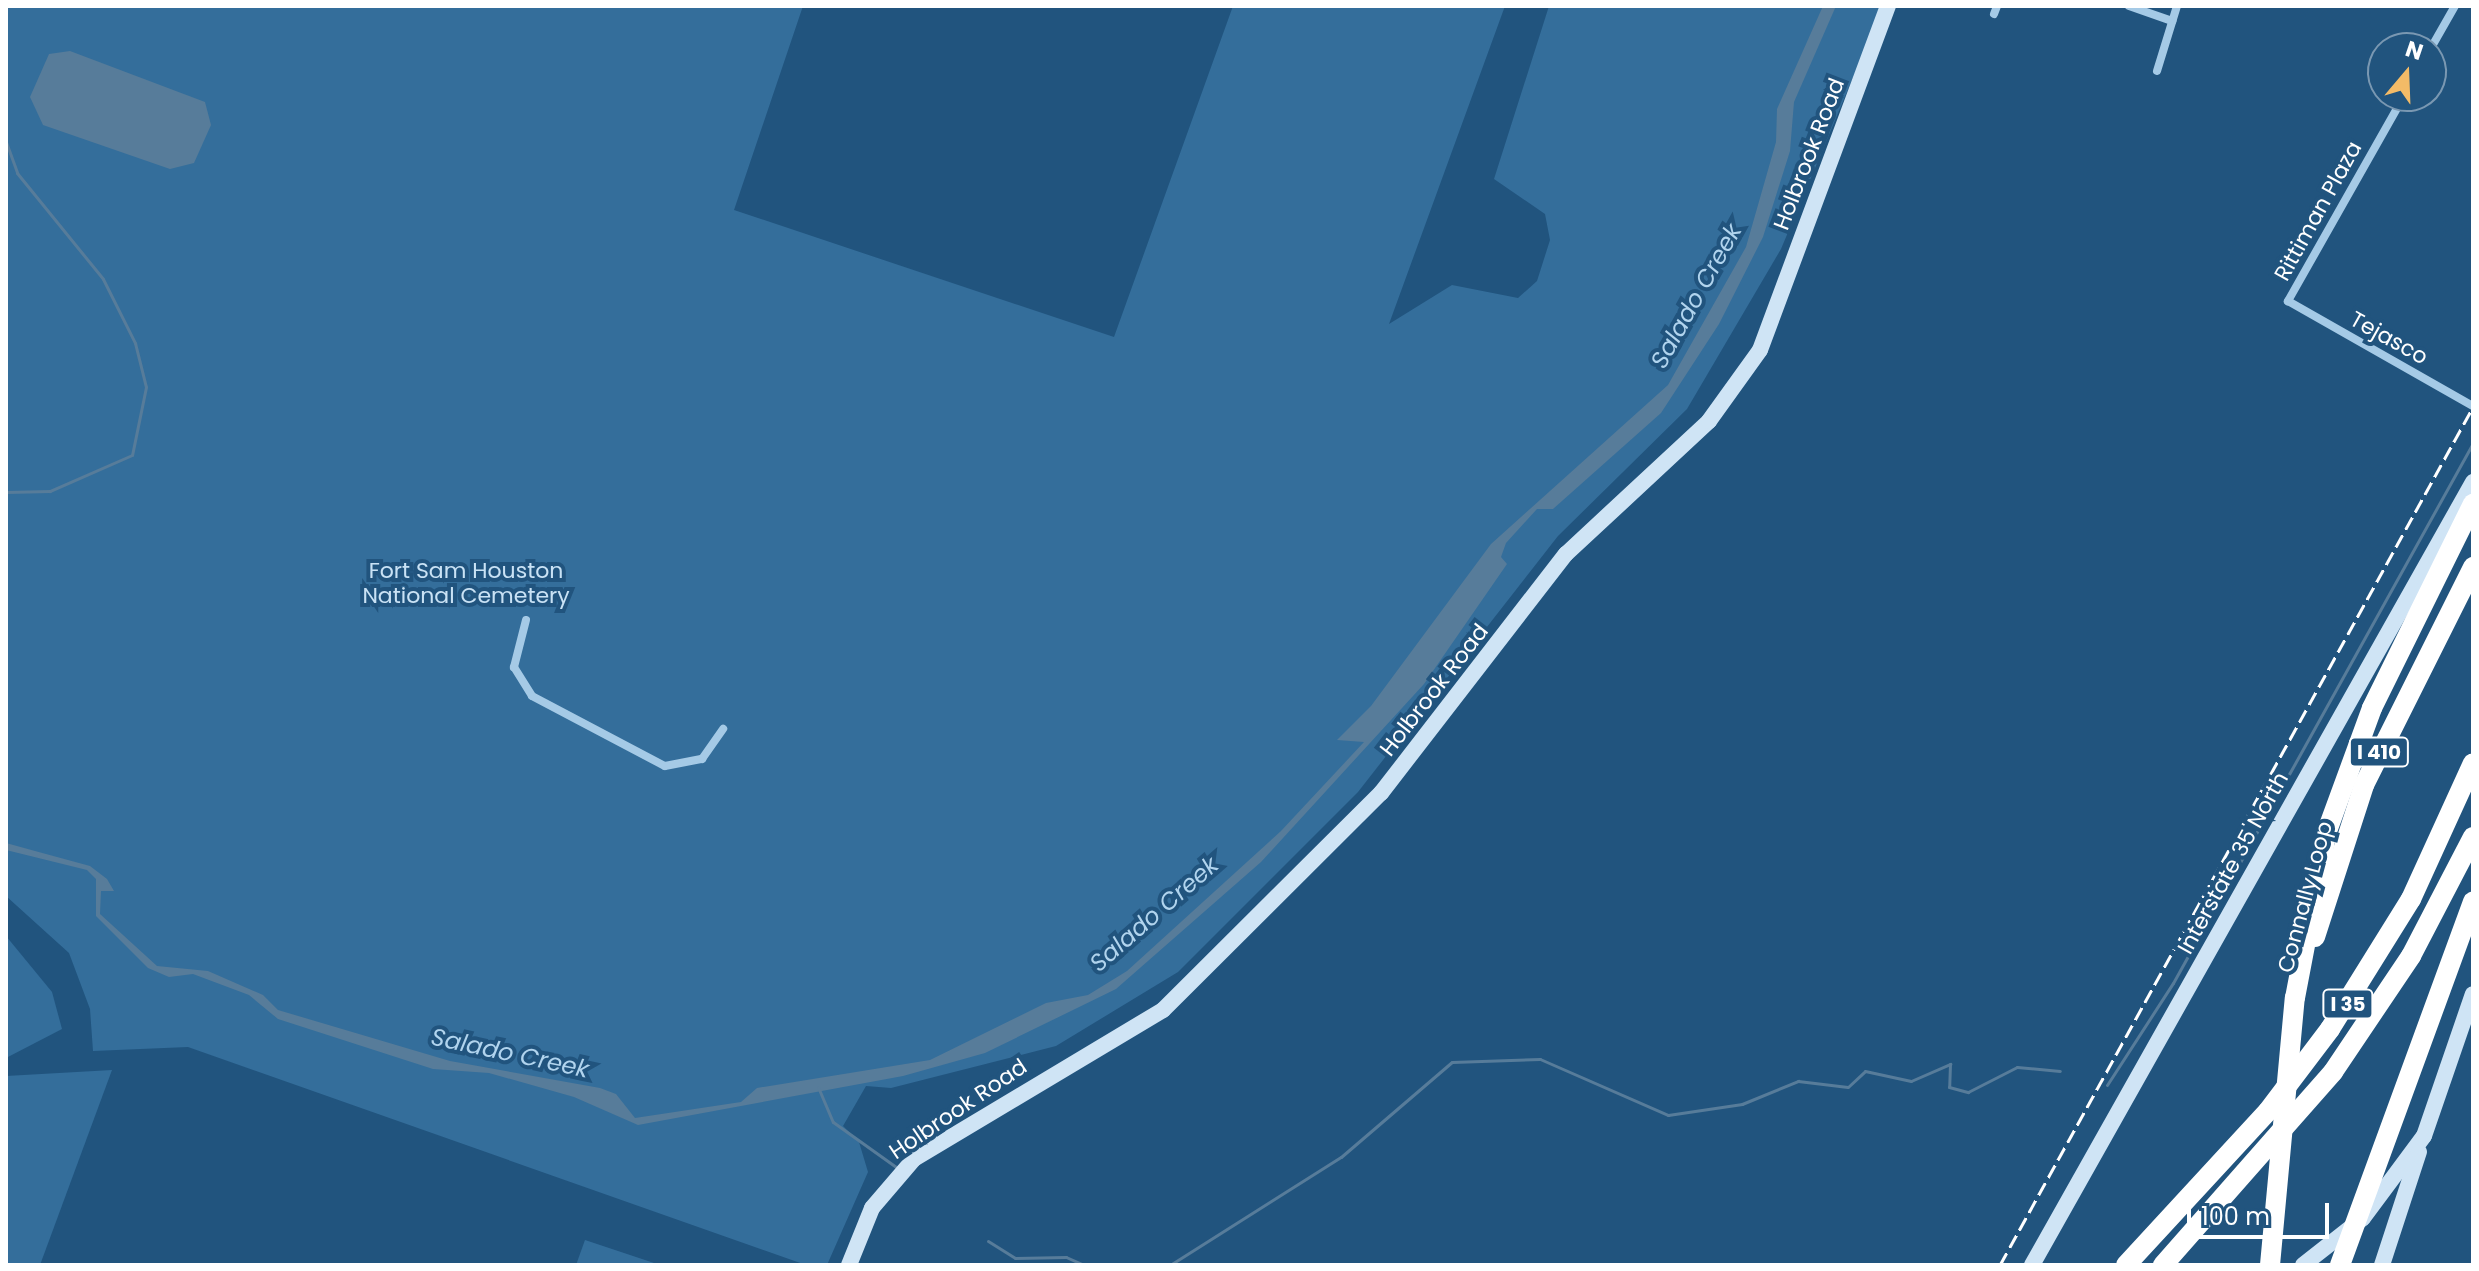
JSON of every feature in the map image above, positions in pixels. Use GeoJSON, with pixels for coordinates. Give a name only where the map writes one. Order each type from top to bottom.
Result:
{"type":"FeatureCollection","features":[{"type":"Feature","properties":{"kind":"highway"},"geometry":{"type":"LineString","coordinates":[[2307,947],[2327,831],[2361,734],[2473,504]]}},
{"type":"Feature","properties":{"kind":"highway","name":"Connally Loop"},"geometry":{"type":"LineString","coordinates":[[2270,1265],[2307,947],[2364,785],[2473,567]]}},
{"type":"Feature","properties":{"kind":"highway","name":"I 35"},"geometry":{"type":"LineString","coordinates":[[2126,1265],[2268,1111],[2330,1029],[2411,899],[2473,763]]}},
{"type":"Feature","properties":{"kind":"highway","name":"I 35"},"geometry":{"type":"LineString","coordinates":[[2163,1265],[2302,1111],[2374,1015],[2473,837]]}},
{"type":"Feature","properties":{"kind":"highway"},"geometry":{"type":"LineString","coordinates":[[2340,1265],[2376,1159],[2473,902]]}},
{"type":"Feature","properties":{"kind":"highway"},"geometry":{"type":"LineString","coordinates":[[2181,1265],[2316,1107],[2374,1015]]}},
{"type":"Feature","properties":{"kind":"street","name":"Holbrook Road"},"geometry":{"type":"LineString","coordinates":[[849,1265],[872,1208],[914,1159],[1163,1010],[1381,793],[1566,554],[1716,412],[1760,350],[1888,6]]}},
{"type":"Feature","properties":{"kind":"street"},"geometry":{"type":"LineString","coordinates":[[2129,6],[2172,21]]}},
{"type":"Feature","properties":{"kind":"street"},"geometry":{"type":"LineString","coordinates":[[2157,71],[2177,6]]}},
{"type":"Feature","properties":{"kind":"street"},"geometry":{"type":"LineString","coordinates":[[2440,32],[2455,6]]}},
{"type":"Feature","properties":{"kind":"street","name":"Rittiman Plaza"},"geometry":{"type":"LineString","coordinates":[[2288,301],[2395,112]]}},
{"type":"Feature","properties":{"kind":"street","name":"Tejasco"},"geometry":{"type":"LineString","coordinates":[[2288,301],[2473,406]]}},
{"type":"Feature","properties":{"kind":"street","name":"Interstate 35 North"},"geometry":{"type":"LineString","coordinates":[[2032,1265],[2473,482]]}},
{"type":"Feature","properties":{"kind":"street"},"geometry":{"type":"LineString","coordinates":[[526,620],[514,667],[532,696],[665,766],[702,759],[723,729]]}},
{"type":"Feature","properties":{"kind":"street"},"geometry":{"type":"LineString","coordinates":[[2382,1265],[2473,994]]}},
{"type":"Feature","properties":{"kind":"street"},"geometry":{"type":"LineString","coordinates":[[2303,1265],[2363,1218],[2424,1136]]}},
{"type":"Feature","properties":{"kind":"green space","name":"Fort Sam Houston National Cemetery"},"geometry":{"type":"Polygon","coordinates":[[[6,6],[803,6],[734,210],[1114,337],[1233,6],[1505,6],[1389,324],[1452,285],[1518,298],[1537,281],[1550,240],[1545,214],[1494,179],[1549,6],[1883,6],[1781,249],[1687,409],[1558,536],[1358,792],[1178,972],[1056,1046],[891,1088],[866,1086],[843,1126],[859,1142],[868,1172],[827,1265],[806,1265],[188,1047],[93,1051],[90,1009],[69,953],[6,896],[6,6]]]}},
{"type":"Feature","properties":{"kind":"green space"},"geometry":{"type":"Polygon","coordinates":[[[6,936],[52,992],[62,1029],[6,1058],[6,936]]]}},
{"type":"Feature","properties":{"kind":"green space"},"geometry":{"type":"Polygon","coordinates":[[[112,1070],[40,1265],[6,1265],[6,1076],[112,1070]]]}},
{"type":"Feature","properties":{"kind":"green space"},"geometry":{"type":"Polygon","coordinates":[[[585,1240],[660,1265],[576,1265],[585,1240]]]}},
{"type":"Feature","properties":{"kind":"shaded area"},"geometry":{"type":"Polygon","coordinates":[[[1823,6],[1836,6],[1794,102],[1790,151],[1763,237],[1719,324],[1661,413],[1553,509],[1537,509],[1506,543],[1501,557],[1507,564],[1424,684],[1261,862],[1116,989],[985,1053],[903,1076],[638,1125],[574,1097],[489,1073],[433,1069],[278,1019],[249,995],[193,974],[169,977],[148,968],[96,916],[96,879],[87,870],[6,850],[6,843],[90,866],[107,879],[114,891],[101,891],[100,914],[157,966],[208,971],[263,995],[278,1010],[450,1061],[600,1088],[616,1094],[635,1118],[741,1102],[757,1088],[930,1060],[1046,1003],[1088,995],[1127,971],[1281,831],[1364,742],[1337,740],[1371,706],[1491,544],[1668,385],[1746,247],[1776,142],[1777,109],[1823,6]]]}},
{"type":"Feature","properties":{"kind":"shaded area"},"geometry":{"type":"Polygon","coordinates":[[[70,51],[205,102],[211,125],[194,163],[170,169],[43,125],[30,97],[49,54],[70,51]]]}},
{"type":"Feature","properties":{"kind":"waterway"},"geometry":{"type":"LineString","coordinates":[[6,142],[17,173],[103,279],[135,343],[146,387],[132,455],[50,491],[6,492]]}},
{"type":"Feature","properties":{"kind":"waterway"},"geometry":{"type":"LineString","coordinates":[[2107,1085],[2173,983],[2473,443]]}},
{"type":"Feature","properties":{"kind":"waterway"},"geometry":{"type":"LineString","coordinates":[[1170,1265],[1341,1157],[1452,1062],[1540,1059],[1668,1115],[1742,1104],[1798,1081],[1848,1087],[1865,1071],[1911,1081],[1950,1064],[1949,1087],[1968,1092],[2017,1067],[2060,1071]]}},
{"type":"Feature","properties":{"kind":"waterway"},"geometry":{"type":"LineString","coordinates":[[818,1087],[833,1122],[896,1167]]}},
{"type":"Feature","properties":{"kind":"waterway"},"geometry":{"type":"LineString","coordinates":[[988,1241],[1015,1258],[1066,1257],[1084,1265]]}},
{"type":"Feature","properties":{"kind":"railway"},"geometry":{"type":"LineString","coordinates":[[2000,1265],[2473,407]]}},
{"type":"Feature","properties":{"kind":"water label","name":"Salado Creek"},"geometry":{"type":"Point","coordinates":[1696,296]}},
{"type":"Feature","properties":{"kind":"water label","name":"Salado Creek"},"geometry":{"type":"Point","coordinates":[1154,914]}},
{"type":"Feature","properties":{"kind":"water label","name":"Salado Creek"},"geometry":{"type":"Point","coordinates":[510,1053]}}]}
